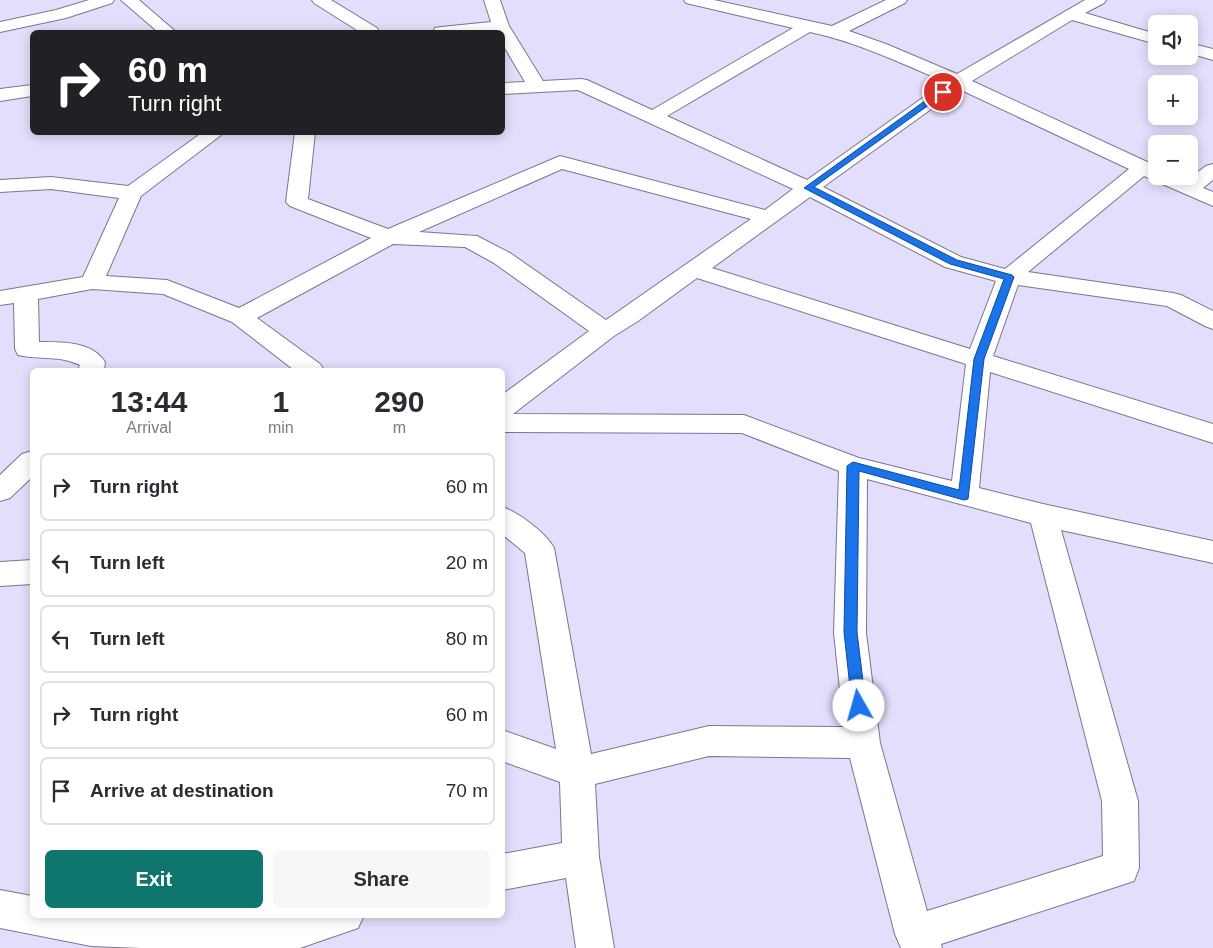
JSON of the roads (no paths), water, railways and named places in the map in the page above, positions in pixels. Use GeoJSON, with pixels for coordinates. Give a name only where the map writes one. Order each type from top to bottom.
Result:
{"type":"FeatureCollection","features":[{"type":"Feature","properties":{"kind":"street"},"geometry":{"type":"LineString","coordinates":[[0,27],[60,14],[106,0]]}},
{"type":"Feature","properties":{"kind":"street"},"geometry":{"type":"LineString","coordinates":[[129,0],[166,30]]}},
{"type":"Feature","properties":{"kind":"street"},"geometry":{"type":"LineString","coordinates":[[320,0],[369,30]]}},
{"type":"Feature","properties":{"kind":"street"},"geometry":{"type":"LineString","coordinates":[[492,0],[503,30]]}},
{"type":"Feature","properties":{"kind":"street"},"geometry":{"type":"LineString","coordinates":[[692,0],[834,32],[880,48],[958,81],[1148,171]]}},
{"type":"Feature","properties":{"kind":"street"},"geometry":{"type":"LineString","coordinates":[[834,32],[899,0]]}},
{"type":"Feature","properties":{"kind":"street"},"geometry":{"type":"LineString","coordinates":[[505,407],[605,331],[630,316],[958,81],[1081,5],[1148,35]]}},
{"type":"Feature","properties":{"kind":"street"},"geometry":{"type":"LineString","coordinates":[[461,30],[501,26]]}},
{"type":"Feature","properties":{"kind":"street"},"geometry":{"type":"LineString","coordinates":[[653,117],[808,26]]}},
{"type":"Feature","properties":{"kind":"street"},"geometry":{"type":"LineString","coordinates":[[505,33],[537,87]]}},
{"type":"Feature","properties":{"kind":"street"},"geometry":{"type":"LineString","coordinates":[[1198,50],[1213,54]]}},
{"type":"Feature","properties":{"kind":"street"},"geometry":{"type":"LineString","coordinates":[[505,89],[582,84],[808,188],[953,262],[1009,277],[1173,300],[1213,321]]}},
{"type":"Feature","properties":{"kind":"street"},"geometry":{"type":"LineString","coordinates":[[0,95],[30,91]]}},
{"type":"Feature","properties":{"kind":"street"},"geometry":{"type":"LineString","coordinates":[[92,282],[132,193],[212,135]]}},
{"type":"Feature","properties":{"kind":"street"},"geometry":{"type":"LineString","coordinates":[[305,135],[298,202],[388,237],[469,241],[502,258],[605,331]]}},
{"type":"Feature","properties":{"kind":"street"},"geometry":{"type":"LineString","coordinates":[[240,317],[388,237],[560,162],[768,217]]}},
{"type":"Feature","properties":{"kind":"street"},"geometry":{"type":"LineString","coordinates":[[1189,189],[1213,170]]}},
{"type":"Feature","properties":{"kind":"street"},"geometry":{"type":"LineString","coordinates":[[964,496],[979,359],[1009,277],[1148,177]]}},
{"type":"Feature","properties":{"kind":"street"},"geometry":{"type":"LineString","coordinates":[[0,186],[51,183],[132,193]]}},
{"type":"Feature","properties":{"kind":"street"},"geometry":{"type":"LineString","coordinates":[[1180,185],[1213,200]]}},
{"type":"Feature","properties":{"kind":"street"},"geometry":{"type":"LineString","coordinates":[[694,270],[1213,434]]}},
{"type":"Feature","properties":{"kind":"street"},"geometry":{"type":"LineString","coordinates":[[0,298],[92,282],[167,287],[240,317],[308,368]]}},
{"type":"Feature","properties":{"kind":"street"},"geometry":{"type":"LineString","coordinates":[[26,293],[27,349],[72,351],[93,362],[92,368]]}},
{"type":"Feature","properties":{"kind":"street"},"geometry":{"type":"LineString","coordinates":[[505,423],[744,424],[853,466],[1043,515],[1213,552]]}},
{"type":"Feature","properties":{"kind":"street"},"geometry":{"type":"LineString","coordinates":[[0,491],[30,463]]}},
{"type":"Feature","properties":{"kind":"street"},"geometry":{"type":"LineString","coordinates":[[853,466],[850,632],[863,743],[918,941],[1121,868],[1120,801],[1043,515]]}},
{"type":"Feature","properties":{"kind":"street"},"geometry":{"type":"LineString","coordinates":[[505,520],[539,548],[578,773],[581,857],[595,948]]}},
{"type":"Feature","properties":{"kind":"street"},"geometry":{"type":"LineString","coordinates":[[0,574],[30,572]]}},
{"type":"Feature","properties":{"kind":"street"},"geometry":{"type":"LineString","coordinates":[[505,746],[578,773],[709,741],[863,743]]}},
{"type":"Feature","properties":{"kind":"street"},"geometry":{"type":"LineString","coordinates":[[505,871],[581,857]]}},
{"type":"Feature","properties":{"kind":"street"},"geometry":{"type":"LineString","coordinates":[[0,909],[89,938],[283,934],[335,918]]}}]}
